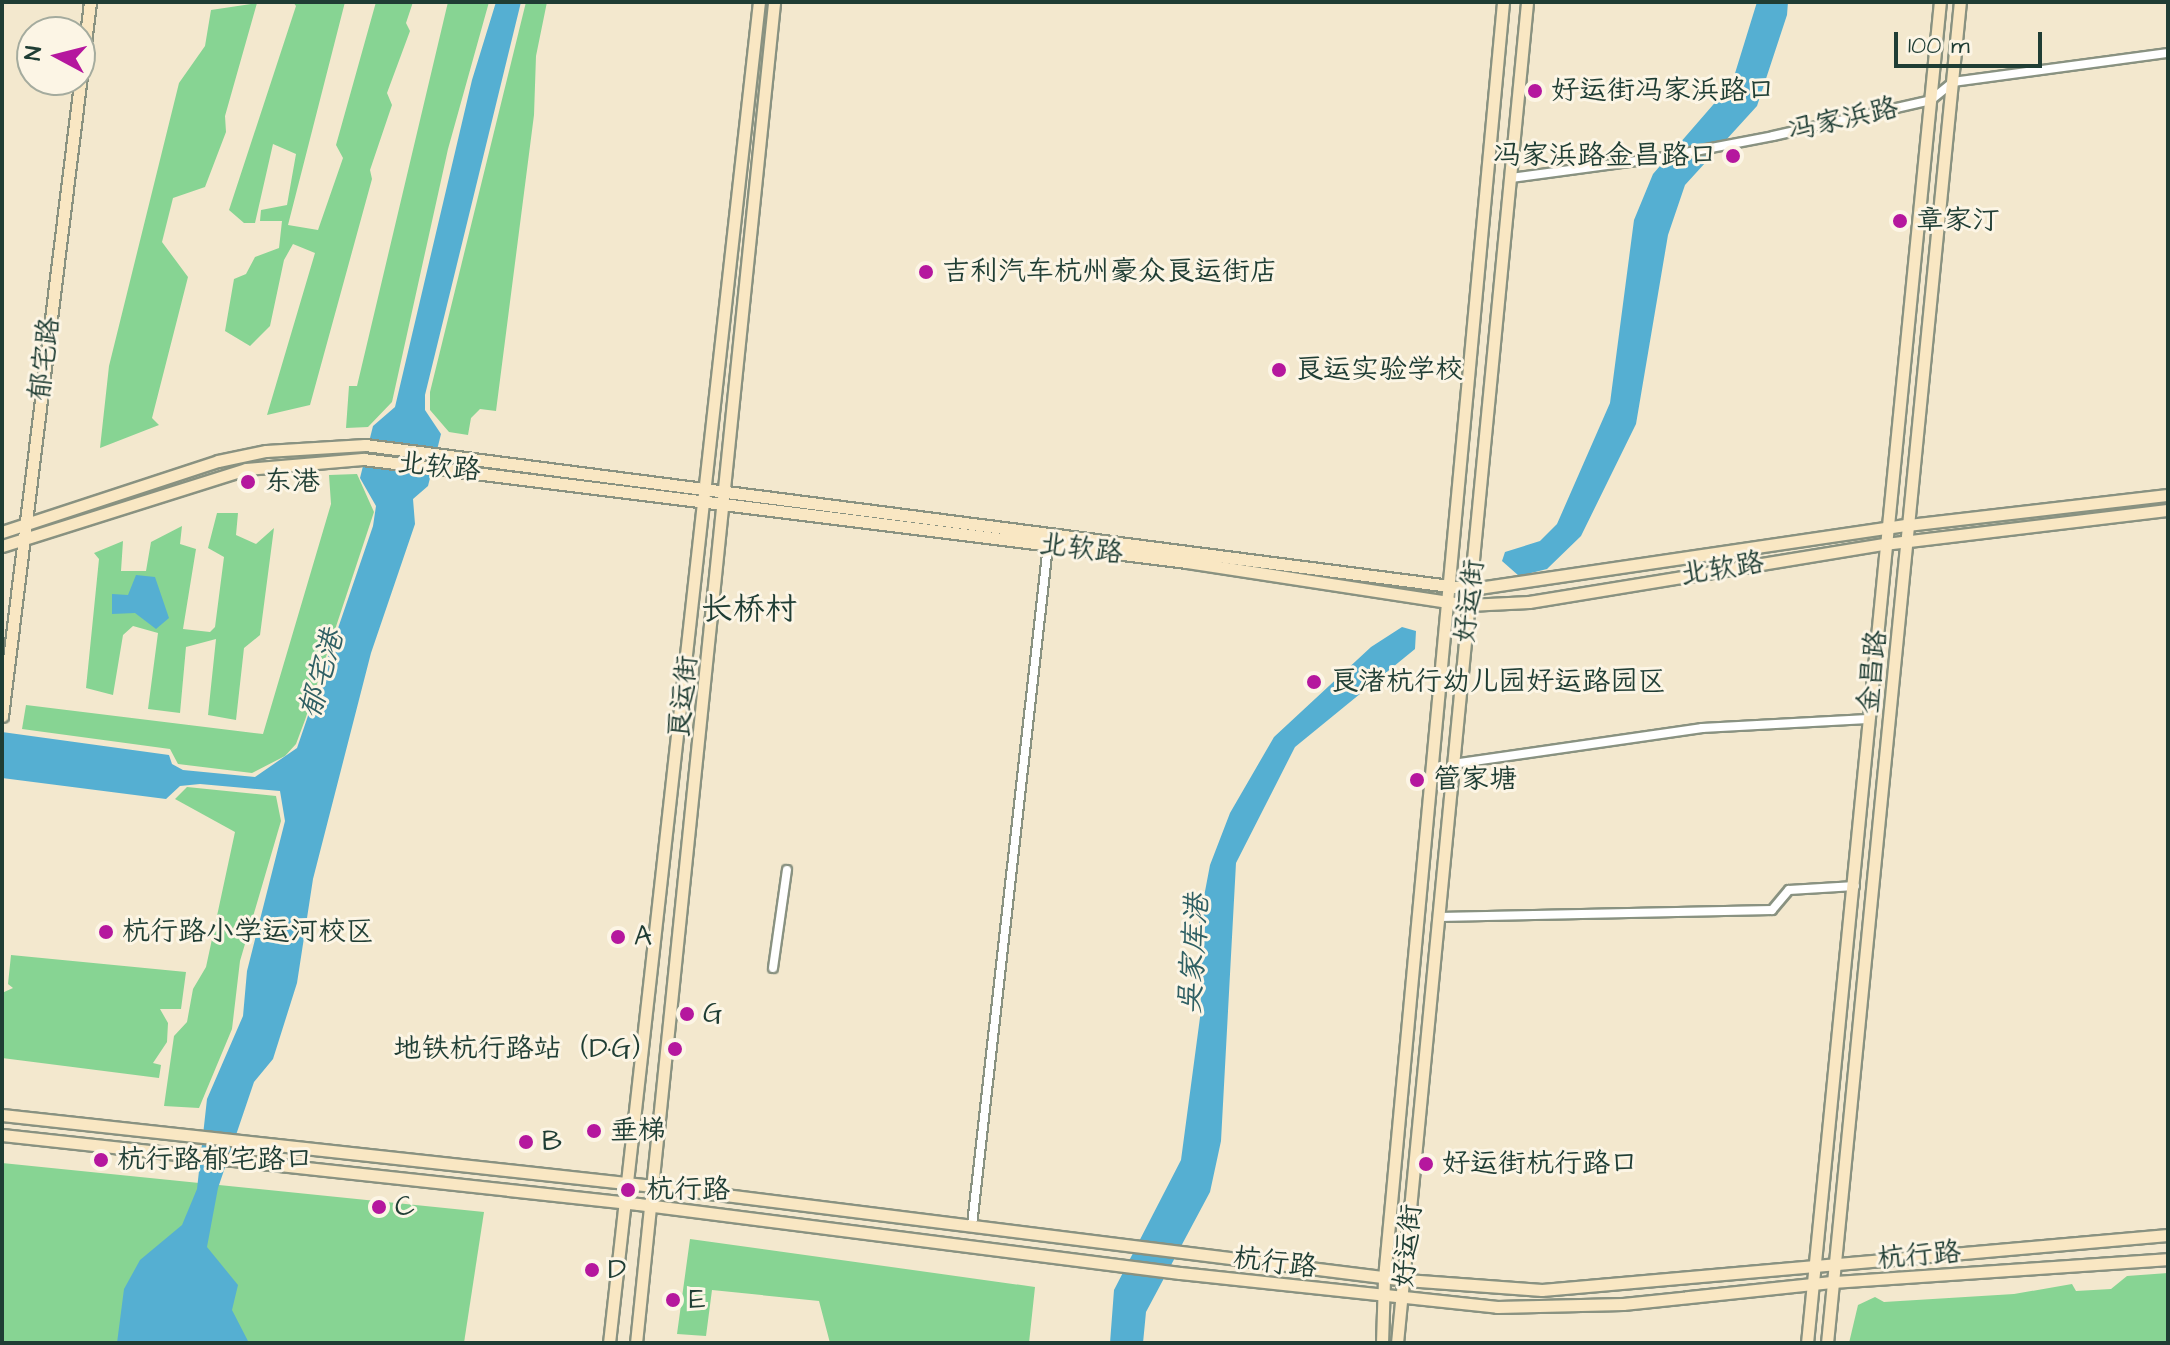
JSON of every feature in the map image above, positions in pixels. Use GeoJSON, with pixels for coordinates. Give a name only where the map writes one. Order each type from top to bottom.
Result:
{"type":"FeatureCollection","features":[{"type":"Feature","properties":{"kind":"main road","name":"郁宅路"},"geometry":{"type":"LineString","coordinates":[[2,716],[90,2]]}},
{"type":"Feature","properties":{"kind":"main road","name":"良运街"},"geometry":{"type":"LineString","coordinates":[[609,1343],[759,2]]}},
{"type":"Feature","properties":{"kind":"main road","name":"良运街"},"geometry":{"type":"LineString","coordinates":[[636,1343],[720,502],[774,2]]}},
{"type":"Feature","properties":{"kind":"main road","name":"好运街"},"geometry":{"type":"LineString","coordinates":[[1382,1343],[1387,1297],[1384,1278],[1503,2]]}},
{"type":"Feature","properties":{"kind":"main road","name":"好运街"},"geometry":{"type":"LineString","coordinates":[[1397,1343],[1406,1280],[1527,2]]}},
{"type":"Feature","properties":{"kind":"main road","name":"金昌路"},"geometry":{"type":"LineString","coordinates":[[1807,1343],[1855,886],[1868,719],[1940,2]]}},
{"type":"Feature","properties":{"kind":"main road","name":"金昌路"},"geometry":{"type":"LineString","coordinates":[[1827,1342],[1960,2]]}},
{"type":"Feature","properties":{"kind":"main road","name":"北软路"},"geometry":{"type":"LineString","coordinates":[[2,532],[218,461],[266,451],[365,445],[437,460],[704,500],[1468,605],[1529,602],[1885,544],[1907,544],[2168,510]]}},
{"type":"Feature","properties":{"kind":"main road","name":"北软路"},"geometry":{"type":"LineString","coordinates":[[2,546],[22,543],[246,469],[363,459],[437,460],[706,486],[1472,589],[1908,525],[2168,495]]}},
{"type":"Feature","properties":{"kind":"main road","name":"杭行路"},"geometry":{"type":"LineString","coordinates":[[2,1115],[628,1183],[1384,1278],[1542,1290],[1813,1269],[1837,1262],[2168,1235]]}},
{"type":"Feature","properties":{"kind":"main road","name":"杭行路"},"geometry":{"type":"LineString","coordinates":[[2,1135],[649,1205],[1387,1297],[1567,1308],[1811,1289],[1834,1282],[2168,1259]]}},
{"type":"Feature","properties":{"kind":"street"},"geometry":{"type":"LineString","coordinates":[[1953,82],[2168,53]]}},
{"type":"Feature","properties":{"kind":"street","name":"冯家浜路"},"geometry":{"type":"LineString","coordinates":[[1511,178],[1723,146],[1931,100],[1953,82]]}},
{"type":"Feature","properties":{"kind":"street"},"geometry":{"type":"LineString","coordinates":[[972,1225],[1048,545]]}},
{"type":"Feature","properties":{"kind":"street"},"geometry":{"type":"LineString","coordinates":[[1453,764],[1702,728],[1868,719]]}},
{"type":"Feature","properties":{"kind":"street"},"geometry":{"type":"LineString","coordinates":[[773,968],[787,870]]}},
{"type":"Feature","properties":{"kind":"street"},"geometry":{"type":"LineString","coordinates":[[1439,917],[1772,910],[1789,890],[1855,886]]}},
{"type":"Feature","properties":{"kind":"green space"},"geometry":{"type":"Polygon","coordinates":[[[293,2],[345,2],[288,225],[318,230],[343,158],[336,145],[376,2],[413,2],[406,23],[410,31],[387,93],[392,105],[370,170],[372,179],[310,405],[267,415],[315,253],[293,244],[284,260],[270,326],[250,346],[225,331],[234,279],[246,274],[255,257],[279,248],[282,221],[260,221],[261,210],[287,205],[296,154],[273,144],[255,223],[244,223],[229,210],[296,6],[293,2]]]}},
{"type":"Feature","properties":{"kind":"green space"},"geometry":{"type":"Polygon","coordinates":[[[448,2],[489,2],[448,149],[392,402],[368,427],[346,428],[349,386],[357,386],[448,2]]]}},
{"type":"Feature","properties":{"kind":"green space"},"geometry":{"type":"Polygon","coordinates":[[[526,2],[547,2],[536,56],[534,115],[496,411],[480,409],[471,418],[468,435],[449,432],[430,410],[430,392],[526,2]]]}},
{"type":"Feature","properties":{"kind":"green space"},"geometry":{"type":"Polygon","coordinates":[[[257,3],[225,116],[226,132],[205,187],[173,198],[162,242],[188,277],[152,418],[159,425],[100,448],[109,366],[179,83],[205,46],[211,10],[257,3]]]}},
{"type":"Feature","properties":{"kind":"green space"},"geometry":{"type":"Polygon","coordinates":[[[357,474],[374,512],[305,720],[296,744],[285,756],[252,773],[178,764],[170,749],[22,729],[26,705],[263,734],[331,504],[329,475],[357,474]]]}},
{"type":"Feature","properties":{"kind":"green space"},"geometry":{"type":"Polygon","coordinates":[[[217,513],[238,513],[236,535],[256,544],[274,528],[260,635],[244,648],[236,720],[208,715],[216,639],[186,647],[180,713],[148,709],[158,633],[133,626],[123,635],[113,695],[86,688],[99,559],[94,553],[123,541],[121,571],[146,571],[151,542],[182,526],[180,544],[196,549],[183,629],[210,632],[215,627],[224,557],[208,548],[217,513]]]}},
{"type":"Feature","properties":{"kind":"green space"},"geometry":{"type":"Polygon","coordinates":[[[187,787],[276,796],[281,821],[240,961],[232,1029],[199,1108],[164,1106],[174,1036],[187,1022],[193,989],[206,967],[235,832],[175,799],[187,787]]]}},
{"type":"Feature","properties":{"kind":"green space"},"geometry":{"type":"Polygon","coordinates":[[[11,955],[186,972],[181,1009],[160,1009],[168,1023],[167,1042],[153,1063],[161,1065],[159,1078],[2,1058],[2,993],[13,988],[8,984],[11,955]]]}},
{"type":"Feature","properties":{"kind":"green space"},"geometry":{"type":"Polygon","coordinates":[[[2,1163],[484,1212],[464,1343],[2,1343],[2,1163]]]}},
{"type":"Feature","properties":{"kind":"green space"},"geometry":{"type":"Polygon","coordinates":[[[690,1239],[1035,1287],[1029,1343],[830,1343],[819,1301],[712,1290],[706,1336],[677,1334],[690,1239]]]}},
{"type":"Feature","properties":{"kind":"green space"},"geometry":{"type":"Polygon","coordinates":[[[2168,1273],[2168,1343],[1849,1343],[1858,1305],[1875,1297],[1884,1302],[2014,1294],[2072,1284],[2076,1291],[2111,1289],[2127,1276],[2168,1273]]]}},
{"type":"Feature","properties":{"kind":"water"},"geometry":{"type":"Polygon","coordinates":[[[496,2],[521,2],[425,395],[425,410],[441,434],[428,486],[413,499],[415,524],[371,653],[313,879],[297,983],[273,1059],[254,1082],[218,1188],[207,1247],[238,1285],[232,1310],[249,1343],[117,1343],[124,1289],[140,1260],[182,1225],[197,1189],[207,1099],[243,1016],[247,971],[285,821],[280,791],[200,784],[180,786],[166,799],[2,778],[2,732],[169,755],[172,764],[183,770],[255,777],[297,748],[373,526],[376,506],[360,478],[373,426],[395,407],[472,80],[496,2]]]}},
{"type":"Feature","properties":{"kind":"water"},"geometry":{"type":"Polygon","coordinates":[[[1757,2],[1788,2],[1787,15],[1757,106],[1685,185],[1668,235],[1636,424],[1581,536],[1547,569],[1519,576],[1502,561],[1505,552],[1540,541],[1557,524],[1610,403],[1634,220],[1653,174],[1732,83],[1757,2]]]}},
{"type":"Feature","properties":{"kind":"water"},"geometry":{"type":"Polygon","coordinates":[[[136,575],[155,577],[169,618],[156,629],[135,613],[112,614],[112,594],[128,595],[136,575]]]}},
{"type":"Feature","properties":{"kind":"water"},"geometry":{"type":"Polygon","coordinates":[[[1402,627],[1416,631],[1415,649],[1295,747],[1236,863],[1221,1141],[1210,1192],[1146,1312],[1143,1343],[1110,1343],[1114,1290],[1181,1160],[1201,1010],[1199,923],[1210,865],[1230,813],[1274,737],[1371,647],[1402,627]]]}},
{"type":"Feature","properties":{"kind":"place","name":"好运街冯家浜路口"},"geometry":{"type":"Point","coordinates":[1535,91]}},
{"type":"Feature","properties":{"kind":"place","name":"冯家浜路金昌路口"},"geometry":{"type":"Point","coordinates":[1733,156]}},
{"type":"Feature","properties":{"kind":"place","name":"章家汀"},"geometry":{"type":"Point","coordinates":[1900,221]}},
{"type":"Feature","properties":{"kind":"place","name":"吉利汽车杭州豪众良运街店"},"geometry":{"type":"Point","coordinates":[926,272]}},
{"type":"Feature","properties":{"kind":"place","name":"良运实验学校"},"geometry":{"type":"Point","coordinates":[1279,370]}},
{"type":"Feature","properties":{"kind":"place","name":"东港"},"geometry":{"type":"Point","coordinates":[248,482]}},
{"type":"Feature","properties":{"kind":"place","name":"良渚杭行幼儿园好运路园区"},"geometry":{"type":"Point","coordinates":[1314,682]}},
{"type":"Feature","properties":{"kind":"place","name":"管家塘"},"geometry":{"type":"Point","coordinates":[1417,780]}},
{"type":"Feature","properties":{"kind":"place","name":"杭行路小学运河校区"},"geometry":{"type":"Point","coordinates":[106,932]}},
{"type":"Feature","properties":{"kind":"place","name":"A"},"geometry":{"type":"Point","coordinates":[618,937]}},
{"type":"Feature","properties":{"kind":"place","name":"G"},"geometry":{"type":"Point","coordinates":[687,1014]}},
{"type":"Feature","properties":{"kind":"place","name":"地铁杭行路站（D·G）"},"geometry":{"type":"Point","coordinates":[675,1049]}},
{"type":"Feature","properties":{"kind":"place","name":"垂梯"},"geometry":{"type":"Point","coordinates":[594,1131]}},
{"type":"Feature","properties":{"kind":"place","name":"B"},"geometry":{"type":"Point","coordinates":[526,1142]}},
{"type":"Feature","properties":{"kind":"place","name":"杭行路郁宅路口"},"geometry":{"type":"Point","coordinates":[101,1160]}},
{"type":"Feature","properties":{"kind":"place","name":"好运街杭行路口"},"geometry":{"type":"Point","coordinates":[1426,1164]}},
{"type":"Feature","properties":{"kind":"place","name":"杭行路"},"geometry":{"type":"Point","coordinates":[628,1190]}},
{"type":"Feature","properties":{"kind":"place","name":"C"},"geometry":{"type":"Point","coordinates":[379,1207]}},
{"type":"Feature","properties":{"kind":"place","name":"D"},"geometry":{"type":"Point","coordinates":[592,1270]}},
{"type":"Feature","properties":{"kind":"place","name":"E"},"geometry":{"type":"Point","coordinates":[673,1300]}},
{"type":"Feature","properties":{"kind":"district","name":"长桥村"},"geometry":{"type":"Point","coordinates":[749,610]}},
{"type":"Feature","properties":{"kind":"water label","name":"郁宅港"},"geometry":{"type":"Point","coordinates":[322,674]}},
{"type":"Feature","properties":{"kind":"water label","name":"吴家库港"},"geometry":{"type":"Point","coordinates":[1194,954]}}]}
